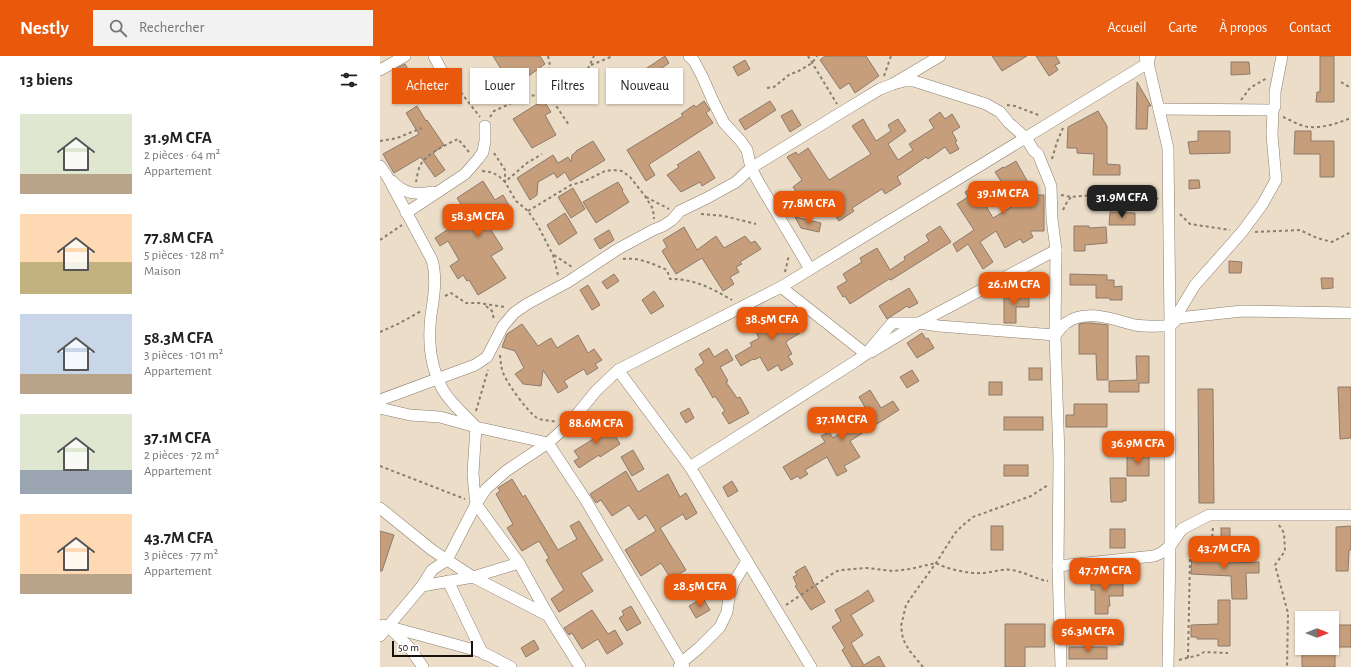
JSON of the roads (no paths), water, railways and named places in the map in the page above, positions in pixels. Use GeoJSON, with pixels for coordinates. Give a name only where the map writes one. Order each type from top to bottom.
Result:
{"type":"FeatureCollection","features":[{"type":"Feature","properties":{"kind":"street"},"geometry":{"type":"LineString","coordinates":[[383,66],[405,56]]}},
{"type":"Feature","properties":{"kind":"street"},"geometry":{"type":"LineString","coordinates":[[434,56],[441,68]]}},
{"type":"Feature","properties":{"kind":"street"},"geometry":{"type":"LineString","coordinates":[[689,56],[694,61],[702,76],[724,123],[740,140],[746,150],[751,168],[810,269]]}},
{"type":"Feature","properties":{"kind":"street"},"geometry":{"type":"LineString","coordinates":[[893,84],[920,66],[940,56]]}},
{"type":"Feature","properties":{"kind":"street"},"geometry":{"type":"LineString","coordinates":[[1170,326],[1195,285],[1242,232],[1262,205],[1276,180],[1272,135],[1275,92],[1282,56]]}},
{"type":"Feature","properties":{"kind":"street"},"geometry":{"type":"LineString","coordinates":[[380,636],[384,625],[422,586],[432,570],[447,560],[476,504],[486,489],[506,471],[548,443],[568,424],[596,391],[618,370],[781,287],[1026,138],[1060,123],[1147,58],[1168,148],[1171,665]]}},
{"type":"Feature","properties":{"kind":"street"},"geometry":{"type":"LineString","coordinates":[[380,400],[475,365],[487,357],[503,326],[514,313],[547,292],[568,282],[618,249],[652,230],[663,226],[680,212],[736,182],[751,168],[880,89],[905,81],[914,81],[986,104],[1000,112],[1009,123],[1026,138],[1034,151],[1038,154],[1049,179],[1051,191],[1052,219],[1056,250],[1055,335],[1059,458],[1058,566],[1061,667]]}},
{"type":"Feature","properties":{"kind":"street"},"geometry":{"type":"LineString","coordinates":[[1159,109],[1241,110],[1274,108]]}},
{"type":"Feature","properties":{"kind":"street"},"geometry":{"type":"LineString","coordinates":[[408,216],[437,192],[465,174],[478,159],[483,152],[485,126]]}},
{"type":"Feature","properties":{"kind":"street"},"geometry":{"type":"LineString","coordinates":[[380,166],[393,183],[402,189],[414,194],[437,192]]}},
{"type":"Feature","properties":{"kind":"street"},"geometry":{"type":"LineString","coordinates":[[387,176],[432,260],[435,269],[430,348],[438,378],[444,391],[476,427],[473,473],[476,504],[519,563],[549,617],[580,667]]}},
{"type":"Feature","properties":{"kind":"street"},"geometry":{"type":"LineString","coordinates":[[690,468],[856,361],[919,323],[1056,250]]}},
{"type":"Feature","properties":{"kind":"street"},"geometry":{"type":"LineString","coordinates":[[781,287],[866,354]]}},
{"type":"Feature","properties":{"kind":"street"},"geometry":{"type":"LineString","coordinates":[[1055,335],[1066,323],[1072,320],[1094,316],[1112,318],[1137,325],[1170,326],[1178,318],[1242,311],[1351,313]]}},
{"type":"Feature","properties":{"kind":"street"},"geometry":{"type":"LineString","coordinates":[[856,361],[866,354],[892,323],[919,323],[938,326],[1055,335]]}},
{"type":"Feature","properties":{"kind":"street"},"geometry":{"type":"LineString","coordinates":[[618,370],[690,468],[811,667]]}},
{"type":"Feature","properties":{"kind":"street"},"geometry":{"type":"LineString","coordinates":[[380,408],[410,415],[440,417],[476,427],[548,443],[585,499],[681,665],[720,627],[727,612],[729,597],[734,582],[747,561]]}},
{"type":"Feature","properties":{"kind":"street"},"geometry":{"type":"LineString","coordinates":[[380,508],[432,550],[473,577],[549,617]]}},
{"type":"Feature","properties":{"kind":"street"},"geometry":{"type":"LineString","coordinates":[[1058,566],[1154,556],[1170,546],[1182,530],[1209,515],[1351,515]]}},
{"type":"Feature","properties":{"kind":"street"},"geometry":{"type":"LineString","coordinates":[[432,550],[432,570]]}},
{"type":"Feature","properties":{"kind":"street"},"geometry":{"type":"LineString","coordinates":[[422,586],[473,577],[519,563]]}},
{"type":"Feature","properties":{"kind":"street"},"geometry":{"type":"LineString","coordinates":[[448,581],[482,652],[494,661],[497,667]]}},
{"type":"Feature","properties":{"kind":"street"},"geometry":{"type":"LineString","coordinates":[[384,625],[482,652],[511,667]]}},
{"type":"Feature","properties":{"kind":"street"},"geometry":{"type":"LineString","coordinates":[[384,625],[409,647],[423,667]]}}]}
